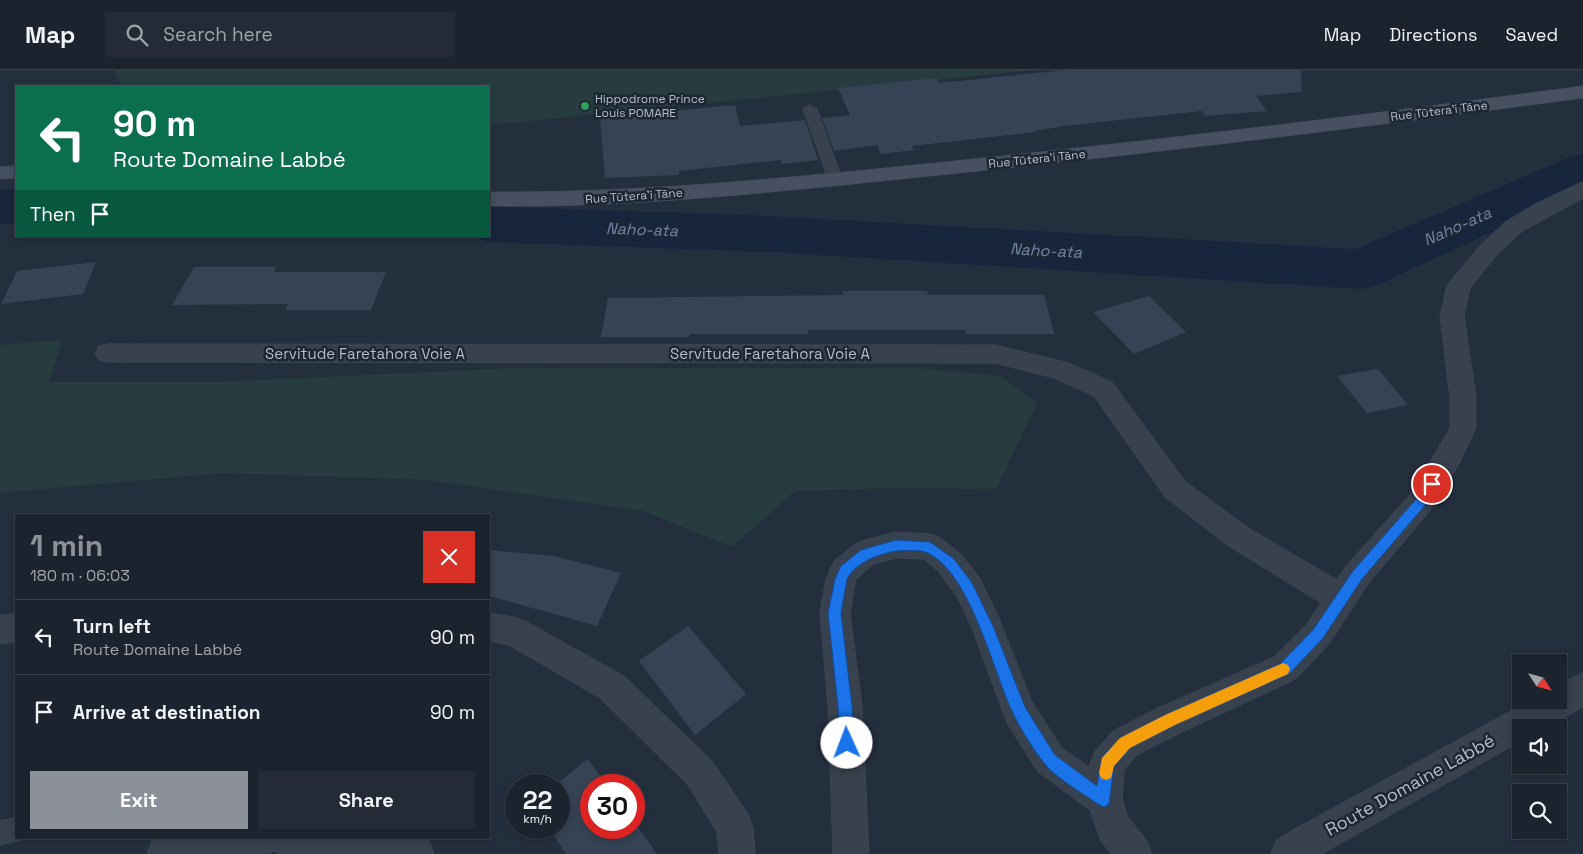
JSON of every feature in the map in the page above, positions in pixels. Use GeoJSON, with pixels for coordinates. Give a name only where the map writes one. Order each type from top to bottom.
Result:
{"type":"FeatureCollection","features":[{"type":"Feature","properties":{"kind":"street","name":"Rue Tūtera'i Tāne"},"geometry":{"type":"LineString","coordinates":[[490,199],[554,200],[638,196],[1050,158],[1583,92]]}},
{"type":"Feature","properties":{"kind":"street"},"geometry":{"type":"LineString","coordinates":[[0,173],[15,172]]}},
{"type":"Feature","properties":{"kind":"street"},"geometry":{"type":"LineString","coordinates":[[1134,854],[1114,828],[1104,799],[1107,763],[1125,743],[1170,720],[1285,668],[1318,634],[1358,575],[1423,499],[1463,428],[1463,398],[1452,316],[1459,286],[1488,250],[1513,227],[1583,189]]}},
{"type":"Feature","properties":{"kind":"street","name":"Servitude Faretahora Voie A"},"geometry":{"type":"LineString","coordinates":[[108,353],[995,354],[1060,370],[1103,389],[1175,489],[1237,536],[1342,599]]}},
{"type":"Feature","properties":{"kind":"street"},"geometry":{"type":"LineString","coordinates":[[852,854],[845,706],[835,613],[841,579],[845,570],[865,553],[896,545],[930,547],[950,563],[968,587],[987,626],[1019,712],[1050,760],[1104,799]]}},
{"type":"Feature","properties":{"kind":"street"},"geometry":{"type":"LineString","coordinates":[[490,627],[514,631],[612,687],[700,773],[735,827],[736,854]]}},
{"type":"Feature","properties":{"kind":"street"},"geometry":{"type":"LineString","coordinates":[[0,630],[15,628]]}},
{"type":"Feature","properties":{"kind":"street","name":"Route Domaine Labbé"},"geometry":{"type":"LineString","coordinates":[[1289,854],[1583,689]]}},
{"type":"Feature","properties":{"kind":"street"},"geometry":{"type":"LineString","coordinates":[[165,854],[256,839]]}},
{"type":"Feature","properties":{"kind":"street"},"geometry":{"type":"LineString","coordinates":[[294,839],[416,854]]}},
{"type":"Feature","properties":{"kind":"lane"},"geometry":{"type":"LineString","coordinates":[[810,109],[835,179]]}},
{"type":"Feature","properties":{"kind":"lane"},"geometry":{"type":"LineString","coordinates":[[0,832],[15,830]]}},
{"type":"Feature","properties":{"kind":"green space","name":"Hippodrome Prince Louis POMARE"},"geometry":{"type":"Polygon","coordinates":[[[114,70],[1035,70],[490,125],[490,85],[121,85],[114,70]]]}},
{"type":"Feature","properties":{"kind":"green space"},"geometry":{"type":"Polygon","coordinates":[[[62,340],[49,382],[217,382],[515,368],[916,368],[1000,376],[1037,403],[996,489],[898,488],[795,491],[732,547],[643,511],[428,480],[222,473],[0,493],[0,345],[62,340]]]}},
{"type":"Feature","properties":{"kind":"building"},"geometry":{"type":"Polygon","coordinates":[[[1066,70],[1301,70],[1302,92],[1256,96],[1267,111],[1205,116],[1202,111],[1064,126],[1036,132],[912,146],[914,150],[881,154],[877,145],[834,151],[822,118],[850,115],[838,88],[936,78],[939,83],[1066,70]]]}},
{"type":"Feature","properties":{"kind":"building"},"geometry":{"type":"Polygon","coordinates":[[[735,105],[740,126],[805,120],[818,160],[782,164],[781,160],[679,171],[679,175],[605,178],[600,118],[735,105]]]}},
{"type":"Feature","properties":{"kind":"building"},"geometry":{"type":"Polygon","coordinates":[[[96,262],[83,294],[1,304],[17,271],[96,262]]]}},
{"type":"Feature","properties":{"kind":"building"},"geometry":{"type":"Polygon","coordinates":[[[194,267],[276,267],[274,272],[386,272],[371,310],[285,310],[288,304],[172,305],[194,267]]]}},
{"type":"Feature","properties":{"kind":"building"},"geometry":{"type":"Polygon","coordinates":[[[843,291],[927,291],[928,295],[1044,295],[1054,334],[966,334],[965,330],[808,330],[808,334],[690,334],[689,337],[601,337],[608,298],[843,295],[843,291]]]}},
{"type":"Feature","properties":{"kind":"building"},"geometry":{"type":"Polygon","coordinates":[[[1149,296],[1186,332],[1134,354],[1093,312],[1149,296]]]}},
{"type":"Feature","properties":{"kind":"building"},"geometry":{"type":"Polygon","coordinates":[[[1378,369],[1408,405],[1367,413],[1337,376],[1378,369]]]}},
{"type":"Feature","properties":{"kind":"building"},"geometry":{"type":"Polygon","coordinates":[[[490,550],[553,556],[621,573],[597,626],[490,596],[490,550]]]}},
{"type":"Feature","properties":{"kind":"building"},"geometry":{"type":"Polygon","coordinates":[[[688,626],[746,694],[695,735],[639,661],[688,626]]]}},
{"type":"Feature","properties":{"kind":"building"},"geometry":{"type":"Polygon","coordinates":[[[588,759],[599,774],[580,774],[580,839],[645,839],[645,837],[657,854],[566,854],[556,839],[570,839],[569,774],[588,759]]]}},
{"type":"Feature","properties":{"kind":"waterway","name":"Naho-ata"},"geometry":{"type":"LineString","coordinates":[[490,224],[770,234],[1362,269],[1583,170]]}},
{"type":"Feature","properties":{"kind":"waterway","name":"Naho-ata"},"geometry":{"type":"LineString","coordinates":[[0,207],[15,207]]}},
{"type":"Feature","properties":{"kind":"slow traffic"},"geometry":{"type":"LineString","coordinates":[[1106,773],[1107,763],[1125,743],[1170,720],[1283,669]]}},
{"type":"Feature","properties":{"kind":"place","name":"Hippodrome Prince Louis POMARE"},"geometry":{"type":"Point","coordinates":[585,106]}},
{"type":"Feature","properties":{"kind":"route"},"geometry":{"type":"LineString","coordinates":[[847,743],[835,613],[841,579],[845,570],[865,553],[896,545],[930,547],[950,563],[968,587],[987,626],[1019,712],[1050,760],[1104,799],[1107,763],[1125,743],[1170,720],[1285,668],[1318,634],[1358,575],[1423,499],[1432,484]]}}]}
